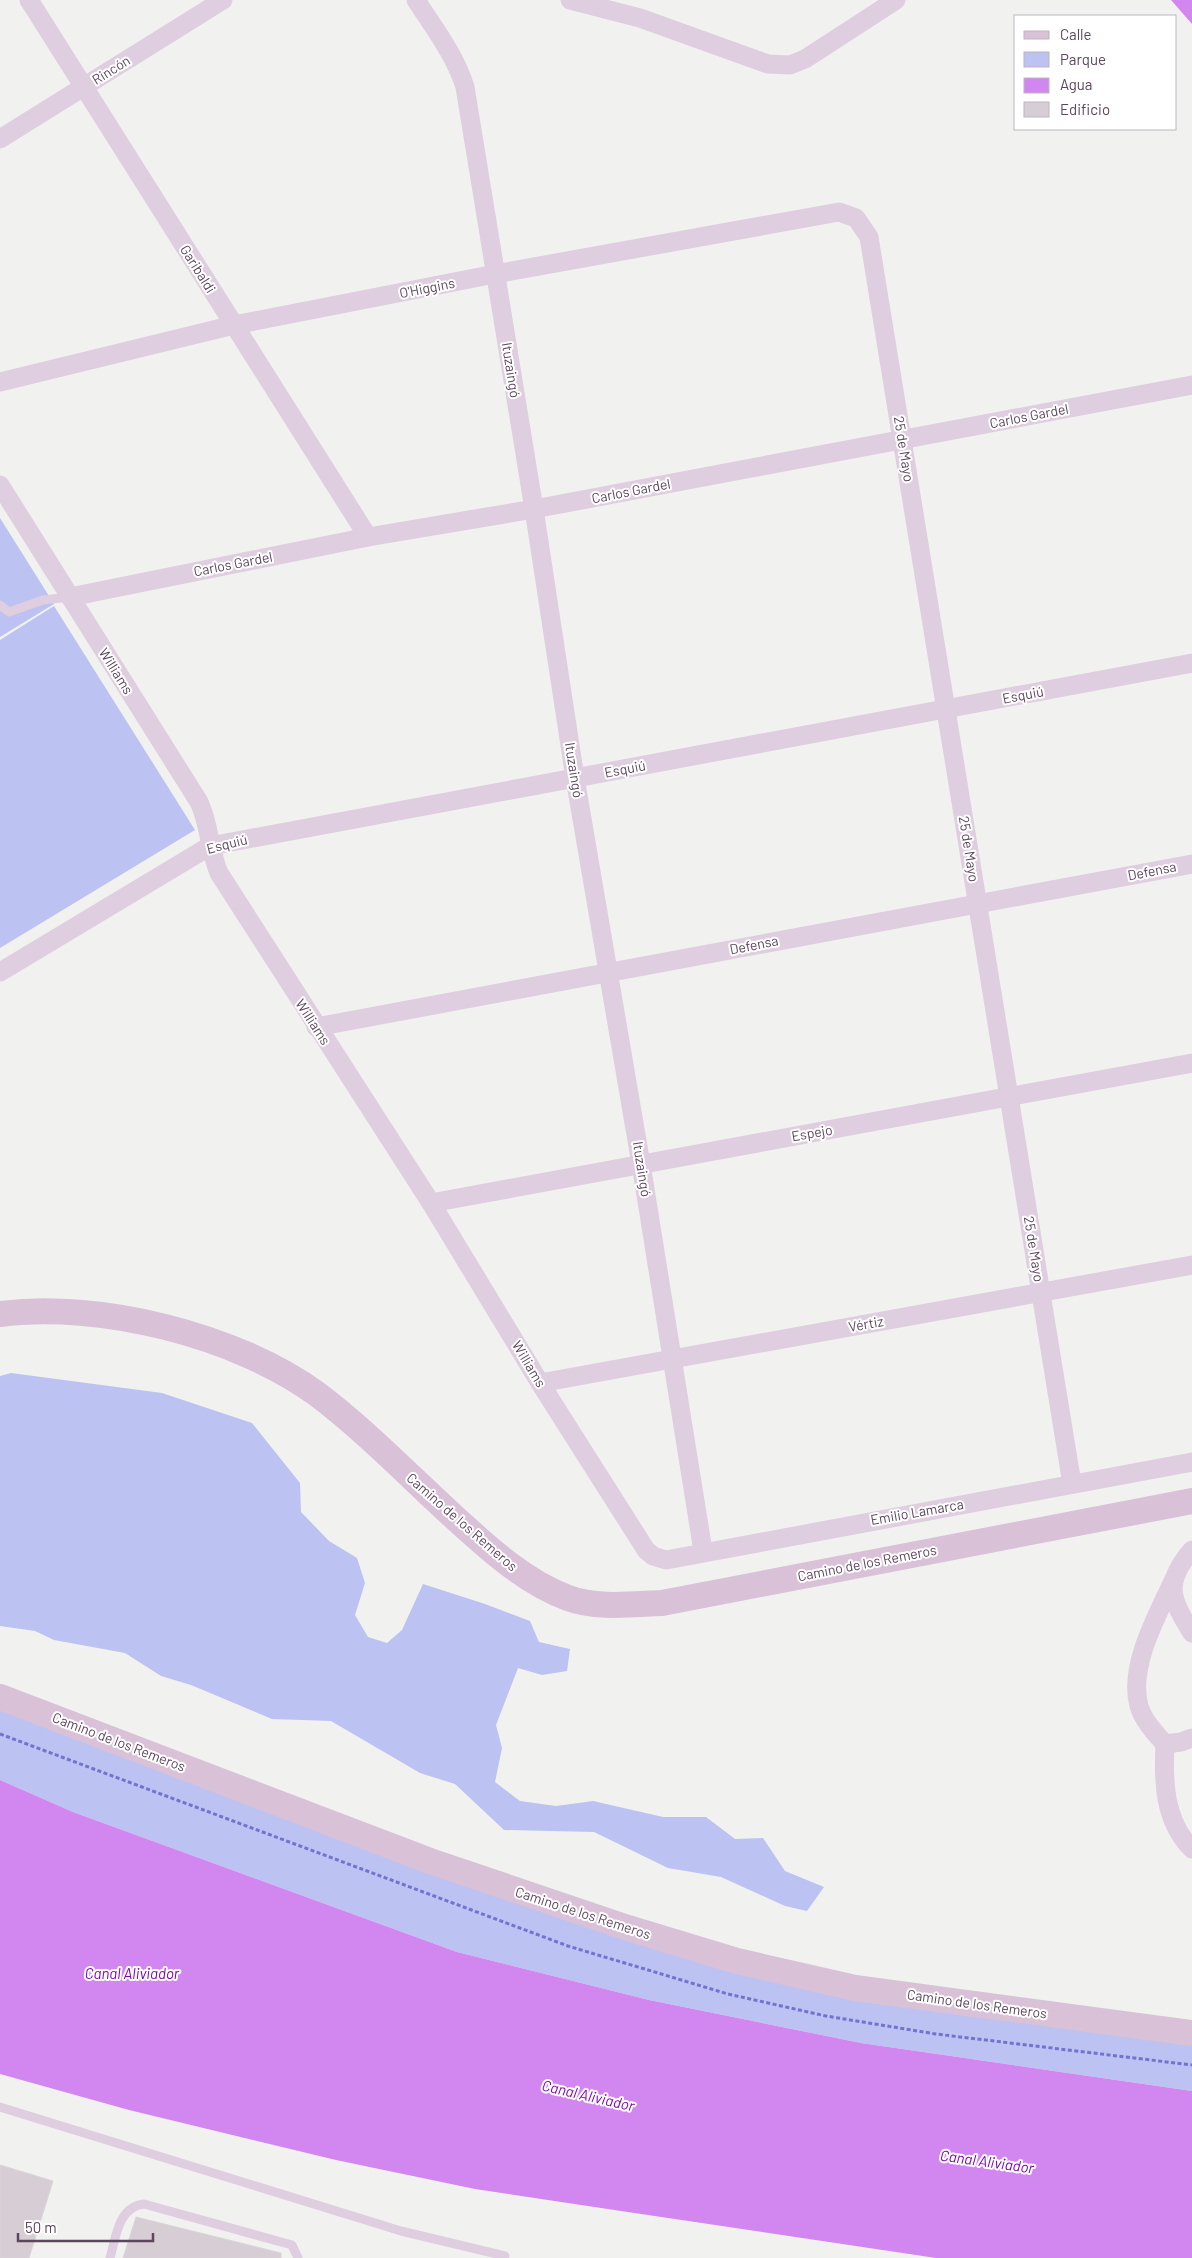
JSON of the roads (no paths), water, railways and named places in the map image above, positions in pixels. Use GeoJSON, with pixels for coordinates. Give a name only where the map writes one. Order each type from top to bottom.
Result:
{"type":"FeatureCollection","features":[{"type":"Feature","properties":{"kind":"main road","name":"Camino de los Remeros"},"geometry":{"type":"LineString","coordinates":[[0,1314],[66,1313],[118,1318],[205,1338],[240,1351],[316,1394],[359,1428],[480,1541],[525,1576],[570,1599],[614,1606],[662,1602],[1192,1501]]}},
{"type":"Feature","properties":{"kind":"main road","name":"Camino de los Remeros"},"geometry":{"type":"LineString","coordinates":[[0,1697],[430,1861],[628,1928],[737,1960],[855,1988],[1192,2032]]}},
{"type":"Feature","properties":{"kind":"street","name":"Garibaldi"},"geometry":{"type":"LineString","coordinates":[[29,0],[368,538]]}},
{"type":"Feature","properties":{"kind":"street","name":"Rincón"},"geometry":{"type":"LineString","coordinates":[[0,139],[223,0]]}},
{"type":"Feature","properties":{"kind":"street","name":"Ituzaingó"},"geometry":{"type":"LineString","coordinates":[[416,0],[451,53],[465,87],[703,1552]]}},
{"type":"Feature","properties":{"kind":"street"},"geometry":{"type":"LineString","coordinates":[[570,0],[640,18],[768,64],[790,65],[819,52],[896,0]]}},
{"type":"Feature","properties":{"kind":"street","name":"O'Higgins"},"geometry":{"type":"LineString","coordinates":[[0,382],[234,326],[495,274],[839,212],[856,218]]}},
{"type":"Feature","properties":{"kind":"street","name":"25 de Mayo"},"geometry":{"type":"LineString","coordinates":[[856,218],[869,237],[1072,1484]]}},
{"type":"Feature","properties":{"kind":"street","name":"Carlos Gardel"},"geometry":{"type":"LineString","coordinates":[[70,597],[368,538],[534,510],[1192,385]]}},
{"type":"Feature","properties":{"kind":"street","name":"Williams"},"geometry":{"type":"LineString","coordinates":[[0,485],[198,802],[206,818],[210,846],[219,874],[431,1203],[540,1383],[646,1550]]}},
{"type":"Feature","properties":{"kind":"street","name":"Esquiú"},"geometry":{"type":"LineString","coordinates":[[0,972],[210,846],[1192,664]]}},
{"type":"Feature","properties":{"kind":"street","name":"Defensa"},"geometry":{"type":"LineString","coordinates":[[316,1026],[1192,864]]}},
{"type":"Feature","properties":{"kind":"street","name":"Espejo"},"geometry":{"type":"LineString","coordinates":[[431,1203],[1192,1063]]}},
{"type":"Feature","properties":{"kind":"street","name":"Vértiz"},"geometry":{"type":"LineString","coordinates":[[540,1383],[1192,1265]]}},
{"type":"Feature","properties":{"kind":"street","name":"Emilio Lamarca"},"geometry":{"type":"LineString","coordinates":[[646,1550],[653,1556],[666,1560],[1192,1462]]}},
{"type":"Feature","properties":{"kind":"street"},"geometry":{"type":"LineString","coordinates":[[1192,1550],[1185,1558],[1174,1579],[1150,1631],[1137,1685],[1139,1706],[1152,1731],[1164,1744],[1163,1774],[1174,1825],[1192,1849]]}},
{"type":"Feature","properties":{"kind":"street"},"geometry":{"type":"LineString","coordinates":[[1174,1579],[1172,1591],[1176,1604],[1192,1633]]}},
{"type":"Feature","properties":{"kind":"street"},"geometry":{"type":"LineString","coordinates":[[1164,1744],[1182,1742],[1192,1738]]}},
{"type":"Feature","properties":{"kind":"lane"},"geometry":{"type":"LineString","coordinates":[[0,605],[9,612],[43,600],[70,597]]}},
{"type":"Feature","properties":{"kind":"lane"},"geometry":{"type":"LineString","coordinates":[[0,2107],[401,2231],[505,2256]]}},
{"type":"Feature","properties":{"kind":"lane"},"geometry":{"type":"LineString","coordinates":[[110,2258],[120,2222],[127,2211],[137,2205],[144,2204],[292,2245],[298,2258]]}},
{"type":"Feature","properties":{"kind":"water"},"geometry":{"type":"Polygon","coordinates":[[[1171,0],[1192,0],[1192,24],[1171,0]]]}},
{"type":"Feature","properties":{"kind":"water","name":"Canal Aliviador"},"geometry":{"type":"Polygon","coordinates":[[[0,1780],[73,1812],[457,1952],[649,2000],[861,2043],[1192,2091],[1192,2258],[936,2258],[475,2189],[336,2160],[129,2110],[0,2074],[0,1780]]]}}]}
